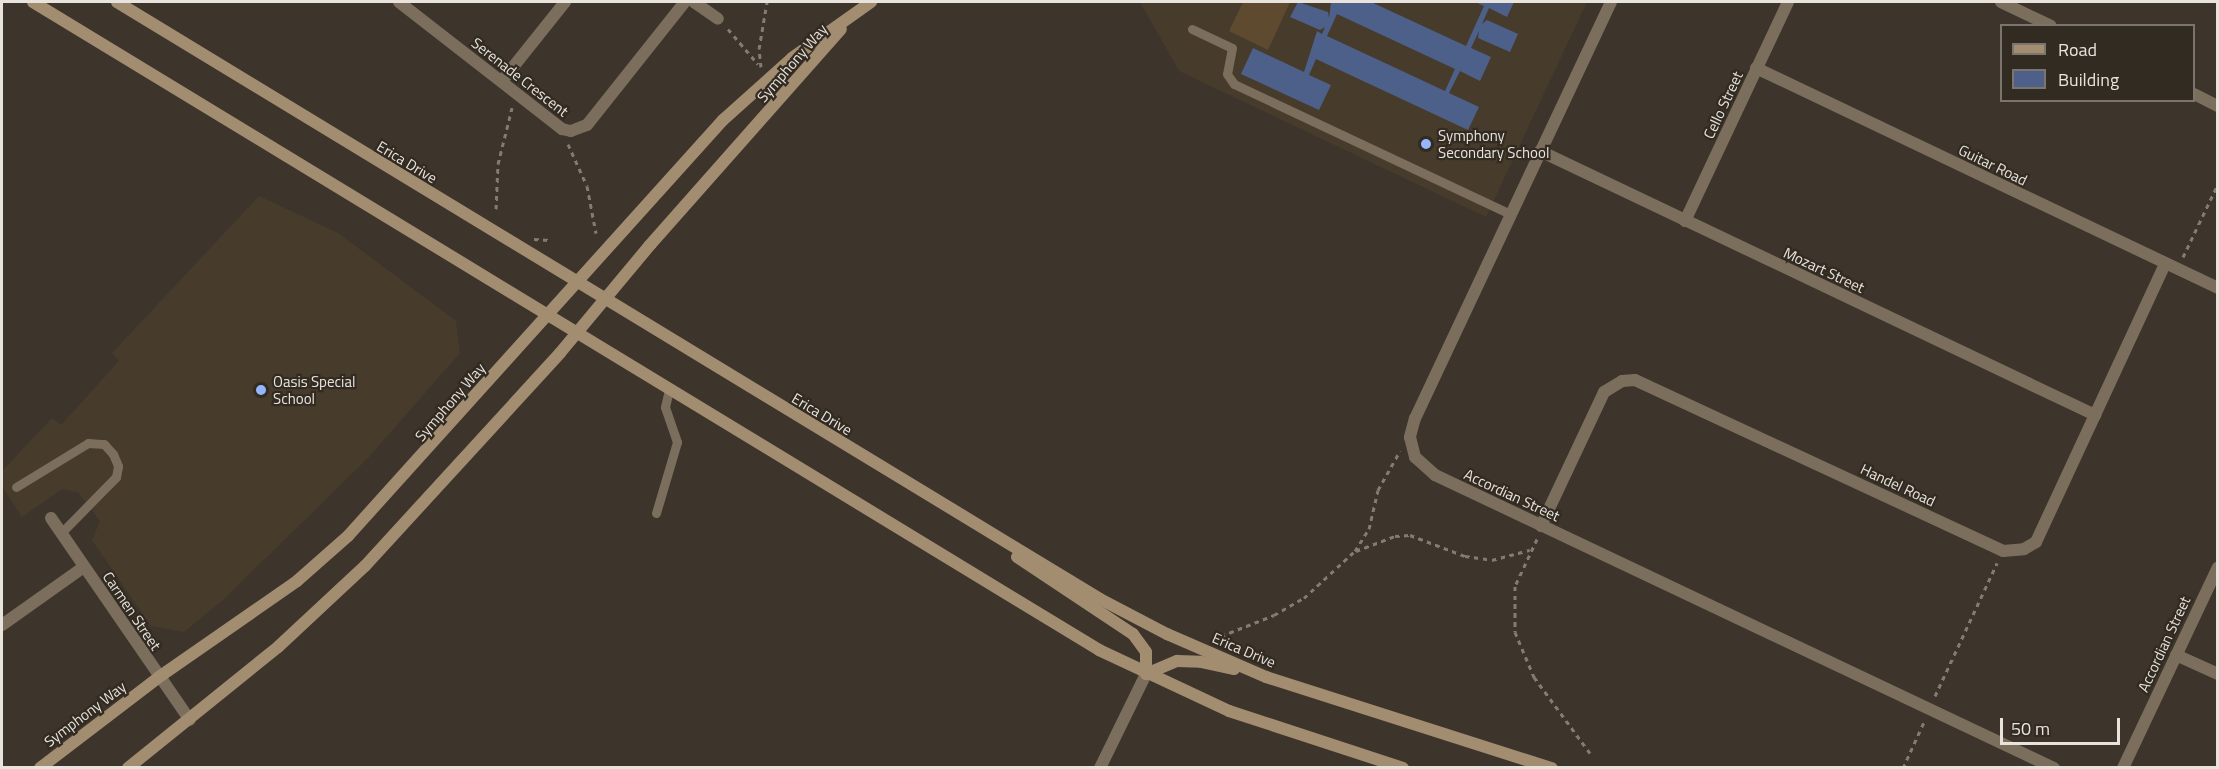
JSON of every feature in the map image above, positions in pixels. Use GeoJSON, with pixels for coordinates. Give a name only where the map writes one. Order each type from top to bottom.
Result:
{"type":"FeatureCollection","features":[{"type":"Feature","properties":{"kind":"main road"},"geometry":{"type":"LineString","coordinates":[[33,2],[1055,624],[1146,674],[1272,727],[1403,768]]}},
{"type":"Feature","properties":{"kind":"main road","name":"Erica Drive"},"geometry":{"type":"LineString","coordinates":[[117,2],[574,282],[1109,604],[1266,677],[1552,768]]}},
{"type":"Feature","properties":{"kind":"main road","name":"Symphony Way"},"geometry":{"type":"LineString","coordinates":[[40,768],[159,676],[297,580],[348,536],[545,314],[723,120],[792,58],[871,2]]}},
{"type":"Feature","properties":{"kind":"main road","name":"Symphony Way"},"geometry":{"type":"LineString","coordinates":[[128,768],[190,720],[278,646],[365,566],[577,333],[849,19]]}},
{"type":"Feature","properties":{"kind":"main road"},"geometry":{"type":"LineString","coordinates":[[971,521],[1044,578],[1132,634],[1146,652],[1146,674]]}},
{"type":"Feature","properties":{"kind":"main road"},"geometry":{"type":"LineString","coordinates":[[1146,674],[1178,661],[1201,662],[1266,677]]}},
{"type":"Feature","properties":{"kind":"street","name":"Serenade Crescent"},"geometry":{"type":"LineString","coordinates":[[399,2],[562,129],[578,130],[587,125],[685,2]]}},
{"type":"Feature","properties":{"kind":"street"},"geometry":{"type":"LineString","coordinates":[[502,81],[565,2]]}},
{"type":"Feature","properties":{"kind":"street"},"geometry":{"type":"LineString","coordinates":[[694,2],[718,19]]}},
{"type":"Feature","properties":{"kind":"street","name":"Accordian Street"},"geometry":{"type":"LineString","coordinates":[[1611,2],[1414,418],[1411,444],[1427,470],[1540,531],[2054,768]]}},
{"type":"Feature","properties":{"kind":"street","name":"Cello Street"},"geometry":{"type":"LineString","coordinates":[[1685,221],[1788,2]]}},
{"type":"Feature","properties":{"kind":"street"},"geometry":{"type":"LineString","coordinates":[[2001,2],[2047,24]]}},
{"type":"Feature","properties":{"kind":"street","name":"Guitar Road"},"geometry":{"type":"LineString","coordinates":[[1756,68],[2217,288]]}},
{"type":"Feature","properties":{"kind":"street"},"geometry":{"type":"LineString","coordinates":[[2195,95],[2217,106]]}},
{"type":"Feature","properties":{"kind":"street","name":"Mozart Street"},"geometry":{"type":"LineString","coordinates":[[1540,151],[2095,415]]}},
{"type":"Feature","properties":{"kind":"street","name":"Handel Road"},"geometry":{"type":"LineString","coordinates":[[1540,531],[1604,392],[1622,381],[1648,384],[2003,551],[2014,552],[2036,542],[2165,264]]}},
{"type":"Feature","properties":{"kind":"street","name":"Carmen Street"},"geometry":{"type":"LineString","coordinates":[[51,518],[190,720]]}},
{"type":"Feature","properties":{"kind":"street"},"geometry":{"type":"LineString","coordinates":[[2,625],[84,567]]}},
{"type":"Feature","properties":{"kind":"street","name":"Accordian Street"},"geometry":{"type":"LineString","coordinates":[[2123,768],[2217,567]]}},
{"type":"Feature","properties":{"kind":"street"},"geometry":{"type":"LineString","coordinates":[[2176,655],[2217,674]]}},
{"type":"Feature","properties":{"kind":"street"},"geometry":{"type":"LineString","coordinates":[[1100,768],[1146,674]]}},
{"type":"Feature","properties":{"kind":"lane"},"geometry":{"type":"LineString","coordinates":[[1192,29],[1232,48],[1227,74],[1234,84],[1510,214]]}},
{"type":"Feature","properties":{"kind":"lane"},"geometry":{"type":"LineString","coordinates":[[656,513],[677,442],[665,407],[669,389]]}},
{"type":"Feature","properties":{"kind":"lane"},"geometry":{"type":"LineString","coordinates":[[16,487],[88,443],[104,444],[113,454],[118,466],[116,477],[60,533]]}},
{"type":"Feature","properties":{"kind":"path"},"geometry":{"type":"LineString","coordinates":[[718,19],[760,66],[767,2]]}},
{"type":"Feature","properties":{"kind":"path"},"geometry":{"type":"LineString","coordinates":[[496,209],[498,164],[517,92]]}},
{"type":"Feature","properties":{"kind":"path"},"geometry":{"type":"LineString","coordinates":[[566,140],[587,186],[596,234]]}},
{"type":"Feature","properties":{"kind":"path"},"geometry":{"type":"LineString","coordinates":[[2182,261],[2217,184]]}},
{"type":"Feature","properties":{"kind":"path"},"geometry":{"type":"LineString","coordinates":[[1221,636],[1274,615],[1304,598],[1355,551],[1369,529],[1378,490],[1401,450]]}},
{"type":"Feature","properties":{"kind":"path"},"geometry":{"type":"LineString","coordinates":[[1540,531],[1515,586],[1515,632],[1534,677],[1592,756]]}},
{"type":"Feature","properties":{"kind":"path"},"geometry":{"type":"LineString","coordinates":[[1355,551],[1395,536],[1410,535],[1465,556],[1492,560],[1532,549]]}},
{"type":"Feature","properties":{"kind":"path"},"geometry":{"type":"LineString","coordinates":[[1934,699],[1998,561]]}},
{"type":"Feature","properties":{"kind":"path"},"geometry":{"type":"LineString","coordinates":[[1902,766],[1925,719]]}},
{"type":"Feature","properties":{"kind":"shaded area","name":"Symphony Secondary School"},"geometry":{"type":"Polygon","coordinates":[[[1140,2],[1587,2],[1486,217],[1179,71],[1140,2]]]}},
{"type":"Feature","properties":{"kind":"shaded area"},"geometry":{"type":"Polygon","coordinates":[[[1243,2],[1290,2],[1268,50],[1229,31],[1243,2]]]}},
{"type":"Feature","properties":{"kind":"shaded area","name":"Oasis Special School"},"geometry":{"type":"Polygon","coordinates":[[[259,196],[338,233],[456,321],[460,353],[369,457],[224,599],[184,632],[151,626],[92,540],[100,521],[78,492],[62,489],[22,517],[2,486],[2,471],[52,418],[61,425],[119,361],[112,353],[259,196]]]}},
{"type":"Feature","properties":{"kind":"building"},"geometry":{"type":"Polygon","coordinates":[[[1298,2],[1328,12],[1329,18],[1331,2],[1371,2],[1466,46],[1484,6],[1475,2],[1514,2],[1507,17],[1489,8],[1482,24],[1487,20],[1518,34],[1510,52],[1478,38],[1479,31],[1471,48],[1491,57],[1480,81],[1460,71],[1449,93],[1479,107],[1468,130],[1316,59],[1309,75],[1331,85],[1319,110],[1241,74],[1253,48],[1304,72],[1317,31],[1322,34],[1325,27],[1320,30],[1290,17],[1298,2]],[[1337,14],[1327,36],[1445,91],[1455,69],[1337,14]]]}},
{"type":"Feature","properties":{"kind":"place","name":"Symphony Secondary School"},"geometry":{"type":"Point","coordinates":[1426,144]}},
{"type":"Feature","properties":{"kind":"place","name":"Oasis Special School"},"geometry":{"type":"Point","coordinates":[261,390]}}]}
